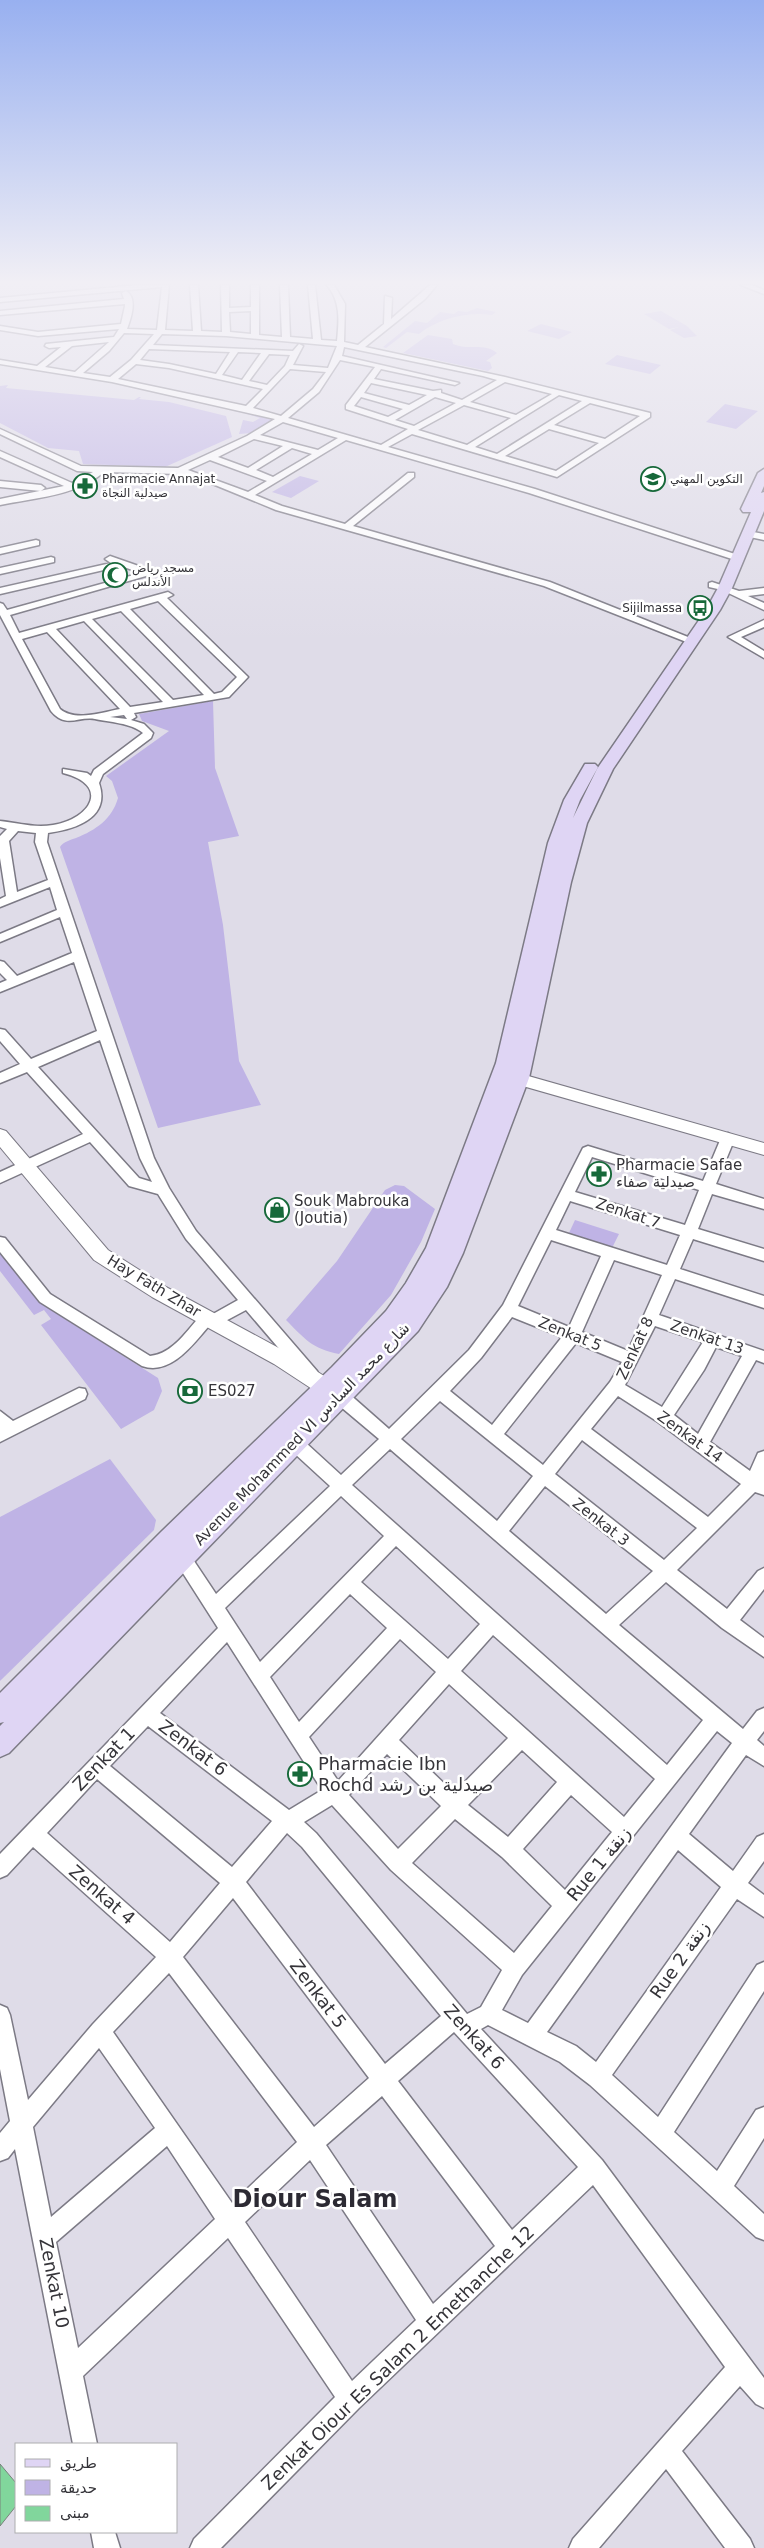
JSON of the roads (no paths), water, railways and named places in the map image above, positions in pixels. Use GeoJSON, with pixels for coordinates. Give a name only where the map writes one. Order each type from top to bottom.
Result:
{"type":"FeatureCollection","features":[{"type":"Feature","properties":{"kind":"main road","name":"Avenue Mohammed VI شارع محمد السادس"},"geometry":{"type":"LineString","coordinates":[[0,1711],[176,1548],[288,1437],[326,1386],[394,1317],[422,1276],[512,1070],[554,881],[564,819],[687,639],[725,589],[732,556],[764,473]]}},
{"type":"Feature","properties":{"kind":"main road","name":"Avenue Mohammed VI شارع محمد السادس"},"geometry":{"type":"LineString","coordinates":[[732,556],[748,534],[764,496]]}},
{"type":"Feature","properties":{"kind":"main road","name":"Avenue Mohammed VI شارع محمد السادس"},"geometry":{"type":"LineString","coordinates":[[0,1744],[176,1548]]}},
{"type":"Feature","properties":{"kind":"street"},"geometry":{"type":"LineString","coordinates":[[228,404],[384,446],[532,490],[732,556]]}},
{"type":"Feature","properties":{"kind":"street"},"geometry":{"type":"LineString","coordinates":[[248,408],[253,404]]}},
{"type":"Feature","properties":{"kind":"street"},"geometry":{"type":"LineString","coordinates":[[180,471],[254,436],[284,418],[301,404]]}},
{"type":"Feature","properties":{"kind":"street"},"geometry":{"type":"LineString","coordinates":[[349,404],[349,408],[413,430],[557,474]]}},
{"type":"Feature","properties":{"kind":"street"},"geometry":{"type":"LineString","coordinates":[[394,404],[409,408]]}},
{"type":"Feature","properties":{"kind":"street"},"geometry":{"type":"LineString","coordinates":[[387,421],[416,404]]}},
{"type":"Feature","properties":{"kind":"street"},"geometry":{"type":"LineString","coordinates":[[384,446],[459,404]]}},
{"type":"Feature","properties":{"kind":"street"},"geometry":{"type":"LineString","coordinates":[[469,404],[518,418]]}},
{"type":"Feature","properties":{"kind":"street"},"geometry":{"type":"LineString","coordinates":[[468,448],[540,404]]}},
{"type":"Feature","properties":{"kind":"street"},"geometry":{"type":"LineString","coordinates":[[498,457],[583,404]]}},
{"type":"Feature","properties":{"kind":"street"},"geometry":{"type":"LineString","coordinates":[[548,480],[647,416],[603,404]]}},
{"type":"Feature","properties":{"kind":"street"},"geometry":{"type":"LineString","coordinates":[[548,426],[606,442]]}},
{"type":"Feature","properties":{"kind":"street"},"geometry":{"type":"LineString","coordinates":[[2,434],[80,469],[100,471],[180,471],[195,474],[279,508],[547,584],[600,603],[687,639]]}},
{"type":"Feature","properties":{"kind":"street"},"geometry":{"type":"LineString","coordinates":[[254,436],[320,452]]}},
{"type":"Feature","properties":{"kind":"street"},"geometry":{"type":"LineString","coordinates":[[248,496],[347,436]]}},
{"type":"Feature","properties":{"kind":"street"},"geometry":{"type":"LineString","coordinates":[[0,452],[24,443]]}},
{"type":"Feature","properties":{"kind":"street"},"geometry":{"type":"LineString","coordinates":[[249,470],[291,445]]}},
{"type":"Feature","properties":{"kind":"street"},"geometry":{"type":"LineString","coordinates":[[0,452],[71,486]]}},
{"type":"Feature","properties":{"kind":"street"},"geometry":{"type":"LineString","coordinates":[[210,456],[274,480]]}},
{"type":"Feature","properties":{"kind":"street"},"geometry":{"type":"LineString","coordinates":[[0,502],[71,486],[94,477],[100,471]]}},
{"type":"Feature","properties":{"kind":"street"},"geometry":{"type":"LineString","coordinates":[[345,528],[411,475]]}},
{"type":"Feature","properties":{"kind":"street"},"geometry":{"type":"LineString","coordinates":[[0,484],[55,489]]}},
{"type":"Feature","properties":{"kind":"street"},"geometry":{"type":"LineString","coordinates":[[532,490],[540,485]]}},
{"type":"Feature","properties":{"kind":"street"},"geometry":{"type":"LineString","coordinates":[[748,534],[764,537]]}},
{"type":"Feature","properties":{"kind":"street"},"geometry":{"type":"LineString","coordinates":[[0,551],[36,544]]}},
{"type":"Feature","properties":{"kind":"street"},"geometry":{"type":"LineString","coordinates":[[94,783],[98,772],[148,736],[146,729],[134,725],[84,718],[69,718],[59,714],[2,610],[148,574],[110,559]]}},
{"type":"Feature","properties":{"kind":"street"},"geometry":{"type":"LineString","coordinates":[[0,571],[50,560]]}},
{"type":"Feature","properties":{"kind":"street"},"geometry":{"type":"LineString","coordinates":[[0,591],[121,563]]}},
{"type":"Feature","properties":{"kind":"street"},"geometry":{"type":"LineString","coordinates":[[725,589],[764,591]]}},
{"type":"Feature","properties":{"kind":"street"},"geometry":{"type":"LineString","coordinates":[[725,589],[764,607]]}},
{"type":"Feature","properties":{"kind":"street"},"geometry":{"type":"LineString","coordinates":[[17,637],[164,596],[243,677],[225,695],[84,718]]}},
{"type":"Feature","properties":{"kind":"street"},"geometry":{"type":"LineString","coordinates":[[123,608],[212,697]]}},
{"type":"Feature","properties":{"kind":"street"},"geometry":{"type":"LineString","coordinates":[[86,618],[170,703]]}},
{"type":"Feature","properties":{"kind":"street"},"geometry":{"type":"LineString","coordinates":[[764,623],[733,637],[764,655]]}},
{"type":"Feature","properties":{"kind":"street"},"geometry":{"type":"LineString","coordinates":[[49,628],[128,710],[134,725]]}},
{"type":"Feature","properties":{"kind":"street"},"geometry":{"type":"LineString","coordinates":[[0,824],[42,830],[65,826],[80,820],[92,812],[98,803],[99,792],[94,783],[82,775],[67,771]]}},
{"type":"Feature","properties":{"kind":"street"},"geometry":{"type":"LineString","coordinates":[[12,898],[3,840],[15,827]]}},
{"type":"Feature","properties":{"kind":"street"},"geometry":{"type":"LineString","coordinates":[[42,830],[41,842],[147,1158],[162,1190],[191,1235],[248,1302],[326,1386],[389,1437],[715,1719],[764,1758]]}},
{"type":"Feature","properties":{"kind":"street"},"geometry":{"type":"LineString","coordinates":[[0,903],[55,881]]}},
{"type":"Feature","properties":{"kind":"street"},"geometry":{"type":"LineString","coordinates":[[0,938],[65,912]]}},
{"type":"Feature","properties":{"kind":"street"},"geometry":{"type":"LineString","coordinates":[[0,988],[79,955]]}},
{"type":"Feature","properties":{"kind":"street"},"geometry":{"type":"LineString","coordinates":[[0,965],[15,982]]}},
{"type":"Feature","properties":{"kind":"street"},"geometry":{"type":"LineString","coordinates":[[0,1033],[134,1182],[162,1190]]}},
{"type":"Feature","properties":{"kind":"street"},"geometry":{"type":"LineString","coordinates":[[0,1078],[105,1033]]}},
{"type":"Feature","properties":{"kind":"street"},"geometry":{"type":"LineString","coordinates":[[512,1070],[764,1136]]}},
{"type":"Feature","properties":{"kind":"street"},"geometry":{"type":"LineString","coordinates":[[512,1070],[764,1149]]}},
{"type":"Feature","properties":{"kind":"street","name":"Hay Fath Zhar"},"geometry":{"type":"LineString","coordinates":[[0,1135],[101,1255],[116,1266],[326,1386]]}},
{"type":"Feature","properties":{"kind":"street"},"geometry":{"type":"LineString","coordinates":[[0,1178],[92,1136]]}},
{"type":"Feature","properties":{"kind":"street","name":"Zenkat 8"},"geometry":{"type":"LineString","coordinates":[[498,1532],[616,1387],[632,1359],[669,1272],[689,1232],[728,1138]]}},
{"type":"Feature","properties":{"kind":"street"},"geometry":{"type":"LineString","coordinates":[[215,1606],[389,1437],[439,1392],[475,1354],[509,1309],[548,1234],[588,1150],[764,1204]]}},
{"type":"Feature","properties":{"kind":"street","name":"Zenkat 7"},"geometry":{"type":"LineString","coordinates":[[566,1194],[764,1255]]}},
{"type":"Feature","properties":{"kind":"street"},"geometry":{"type":"LineString","coordinates":[[548,1234],[764,1302]]}},
{"type":"Feature","properties":{"kind":"street"},"geometry":{"type":"LineString","coordinates":[[0,1242],[45,1298],[148,1362],[165,1360],[173,1355],[210,1320],[248,1302]]}},
{"type":"Feature","properties":{"kind":"street"},"geometry":{"type":"LineString","coordinates":[[494,1436],[573,1335],[610,1253]]}},
{"type":"Feature","properties":{"kind":"street","name":"Zenkat 5"},"geometry":{"type":"LineString","coordinates":[[509,1309],[632,1359]]}},
{"type":"Feature","properties":{"kind":"street","name":"Zenkat 13"},"geometry":{"type":"LineString","coordinates":[[650,1318],[758,1355]]}},
{"type":"Feature","properties":{"kind":"street"},"geometry":{"type":"LineString","coordinates":[[664,1417],[698,1366],[712,1339]]}},
{"type":"Feature","properties":{"kind":"street"},"geometry":{"type":"LineString","coordinates":[[700,1444],[758,1355]]}},
{"type":"Feature","properties":{"kind":"street","name":"Zenkat 14"},"geometry":{"type":"LineString","coordinates":[[616,1387],[664,1417],[758,1485]]}},
{"type":"Feature","properties":{"kind":"street","name":"Zenkat 3"},"geometry":{"type":"LineString","coordinates":[[439,1392],[664,1572],[764,1649]]}},
{"type":"Feature","properties":{"kind":"street"},"geometry":{"type":"LineString","coordinates":[[4,1427],[79,1394]]}},
{"type":"Feature","properties":{"kind":"street"},"geometry":{"type":"LineString","coordinates":[[581,1430],[708,1526]]}},
{"type":"Feature","properties":{"kind":"street"},"geometry":{"type":"LineString","coordinates":[[288,1437],[669,1779]]}},
{"type":"Feature","properties":{"kind":"street"},"geometry":{"type":"LineString","coordinates":[[606,1625],[664,1572],[708,1526],[758,1485],[764,1458]]}},
{"type":"Feature","properties":{"kind":"street"},"geometry":{"type":"LineString","coordinates":[[260,1675],[397,1534]]}},
{"type":"Feature","properties":{"kind":"street"},"geometry":{"type":"LineString","coordinates":[[176,1548],[260,1675],[297,1737],[335,1794],[398,1864],[515,1968]]}},
{"type":"Feature","properties":{"kind":"street"},"geometry":{"type":"LineString","coordinates":[[728,1622],[764,1576]]}},
{"type":"Feature","properties":{"kind":"street"},"geometry":{"type":"LineString","coordinates":[[349,1582],[625,1831]]}},
{"type":"Feature","properties":{"kind":"street"},"geometry":{"type":"LineString","coordinates":[[0,2150],[100,2031],[170,1957],[232,1880],[280,1826],[345,1787],[492,1622]]}},
{"type":"Feature","properties":{"kind":"street"},"geometry":{"type":"LineString","coordinates":[[297,1737],[399,1627]]}},
{"type":"Feature","properties":{"kind":"street","name":"Zenkat 1"},"geometry":{"type":"LineString","coordinates":[[0,1868],[229,1628]]}},
{"type":"Feature","properties":{"kind":"street","name":"Zenkat 6"},"geometry":{"type":"LineString","coordinates":[[147,1714],[288,1821],[309,1840],[459,2022],[594,2168],[740,2368],[764,2396]]}},
{"type":"Feature","properties":{"kind":"street"},"geometry":{"type":"LineString","coordinates":[[532,2035],[764,1717]]}},
{"type":"Feature","properties":{"kind":"street","name":"Rue 1 زنقة"},"geometry":{"type":"LineString","coordinates":[[488,2014],[515,1968],[669,1779],[715,1719]]}},
{"type":"Feature","properties":{"kind":"street"},"geometry":{"type":"LineString","coordinates":[[398,1864],[520,1738]]}},
{"type":"Feature","properties":{"kind":"street"},"geometry":{"type":"LineString","coordinates":[[386,1741],[454,1806],[509,1850],[566,1905]]}},
{"type":"Feature","properties":{"kind":"street","name":"Zenkat 5"},"geometry":{"type":"LineString","coordinates":[[97,1767],[232,1880],[383,2081],[512,2248]]}},
{"type":"Feature","properties":{"kind":"street"},"geometry":{"type":"LineString","coordinates":[[509,1850],[571,1782]]}},
{"type":"Feature","properties":{"kind":"street","name":"Zenkat 4"},"geometry":{"type":"LineString","coordinates":[[33,1834],[158,1944],[170,1957],[312,2143],[431,2321]]}},
{"type":"Feature","properties":{"kind":"street"},"geometry":{"type":"LineString","coordinates":[[676,1836],[733,1884],[764,1907]]}},
{"type":"Feature","properties":{"kind":"street","name":"Rue 2 زنقة"},"geometry":{"type":"LineString","coordinates":[[598,2077],[733,1884],[764,1844]]}},
{"type":"Feature","properties":{"kind":"street"},"geometry":{"type":"LineString","coordinates":[[660,2134],[764,1972]]}},
{"type":"Feature","properties":{"kind":"street"},"geometry":{"type":"LineString","coordinates":[[71,2371],[230,2219],[312,2143],[383,2081],[459,2022],[488,2014],[568,2054],[598,2077],[764,2229]]}},
{"type":"Feature","properties":{"kind":"street","name":"Zenkat 10"},"geometry":{"type":"LineString","coordinates":[[0,2015],[86,2443]]}},
{"type":"Feature","properties":{"kind":"street"},"geometry":{"type":"LineString","coordinates":[[100,2031],[230,2219],[350,2399]]}},
{"type":"Feature","properties":{"kind":"street"},"geometry":{"type":"LineString","coordinates":[[720,2189],[764,2118]]}},
{"type":"Feature","properties":{"kind":"street"},"geometry":{"type":"LineString","coordinates":[[45,2237],[169,2130]]}},
{"type":"Feature","properties":{"kind":"street","name":"Zenkat Oiour Es Salam 2 Emethanche 12"},"geometry":{"type":"LineString","coordinates":[[203,2548],[350,2399],[431,2321],[512,2248],[594,2168]]}},
{"type":"Feature","properties":{"kind":"street"},"geometry":{"type":"LineString","coordinates":[[589,2545],[666,2450],[740,2368]]}},
{"type":"Feature","properties":{"kind":"street"},"geometry":{"type":"LineString","coordinates":[[666,2450],[742,2548]]}},
{"type":"Feature","properties":{"kind":"street"},"geometry":{"type":"LineString","coordinates":[[103,2533],[107,2548]]}},
{"type":"Feature","properties":{"kind":"place","name":"التكوين المهني"},"geometry":{"type":"Point","coordinates":[653,479]}},
{"type":"Feature","properties":{"kind":"place","name":"Pharmacie Annajat صيدلية النجاة"},"geometry":{"type":"Point","coordinates":[85,486]}},
{"type":"Feature","properties":{"kind":"place","name":"مسجد رياض الأندلس"},"geometry":{"type":"Point","coordinates":[115,575]}},
{"type":"Feature","properties":{"kind":"place","name":"Sijilmassa"},"geometry":{"type":"Point","coordinates":[700,608]}},
{"type":"Feature","properties":{"kind":"place","name":"Pharmacie Safae صيدلية صفاء"},"geometry":{"type":"Point","coordinates":[599,1174]}},
{"type":"Feature","properties":{"kind":"place","name":"Souk Mabrouka (Joutia)"},"geometry":{"type":"Point","coordinates":[277,1210]}},
{"type":"Feature","properties":{"kind":"place","name":"ES027"},"geometry":{"type":"Point","coordinates":[190,1391]}},
{"type":"Feature","properties":{"kind":"place","name":"Pharmacie Ibn Rochd صيدلية بن رشد"},"geometry":{"type":"Point","coordinates":[300,1774]}},
{"type":"Feature","properties":{"kind":"district","name":"Diour Salam"},"geometry":{"type":"Point","coordinates":[315,2199]}}]}
